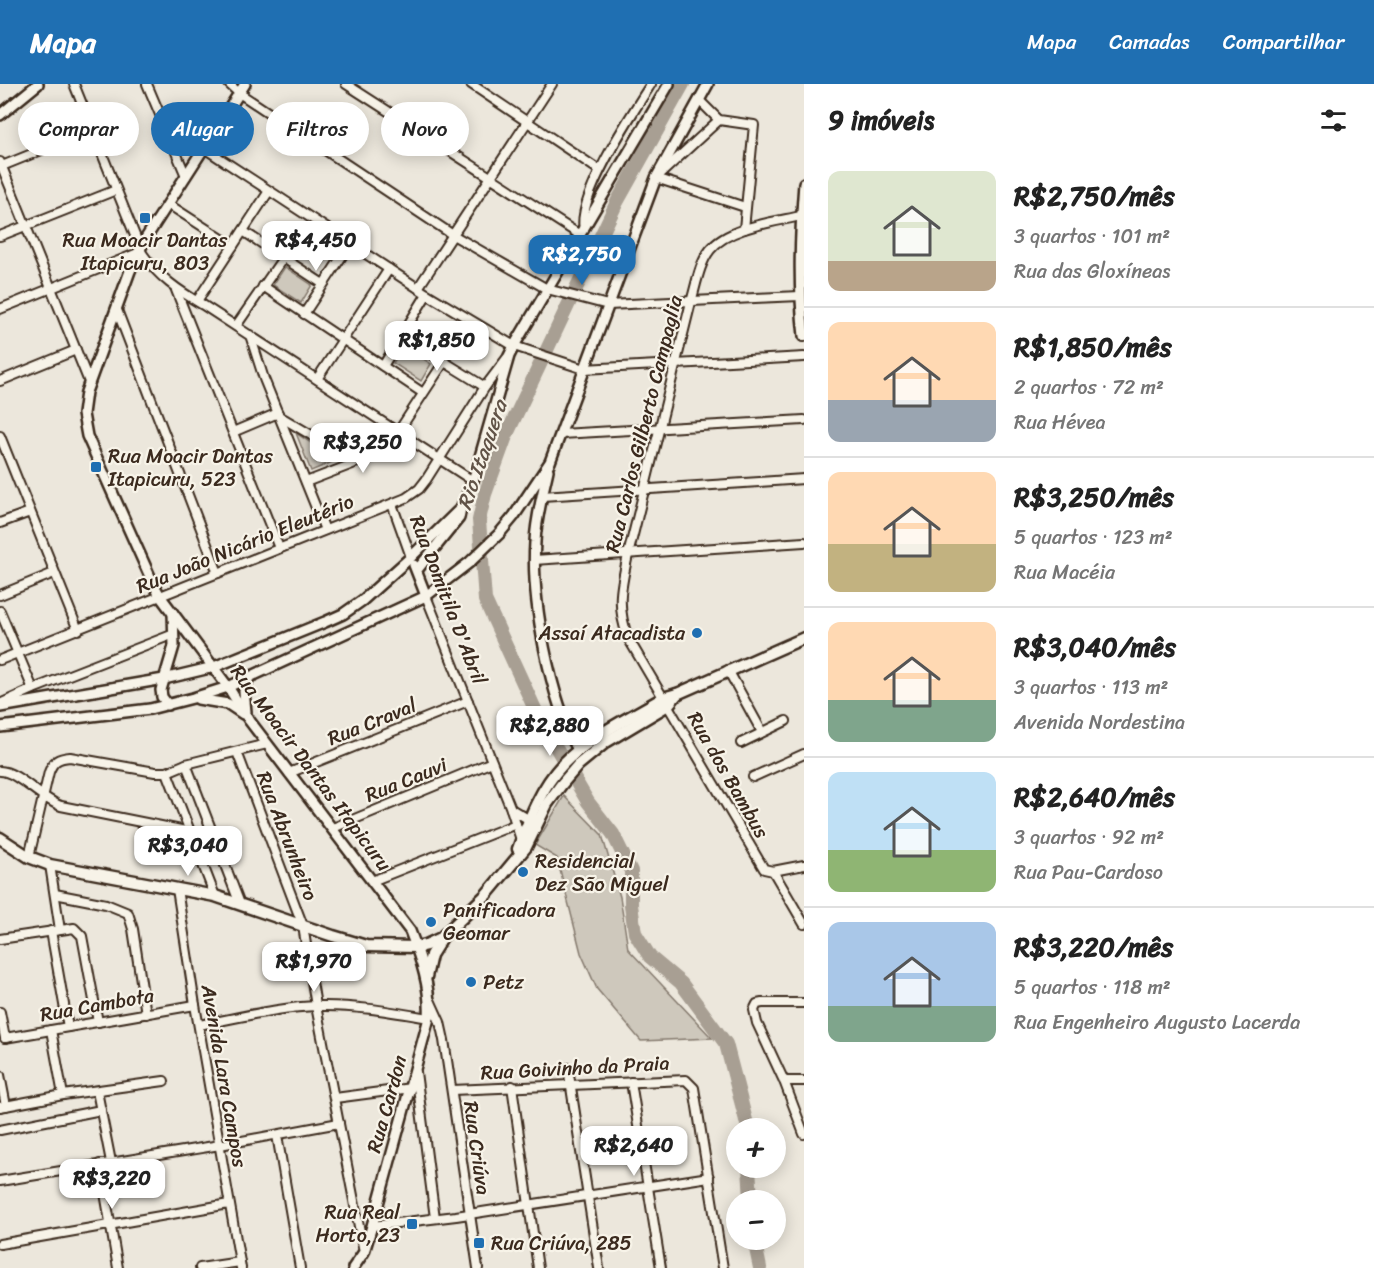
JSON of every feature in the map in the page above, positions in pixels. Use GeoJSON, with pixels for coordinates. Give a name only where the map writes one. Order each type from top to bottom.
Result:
{"type":"FeatureCollection","features":[{"type":"Feature","properties":{"kind":"main road"},"geometry":{"type":"LineString","coordinates":[[515,858],[521,840],[557,781],[603,734],[677,694],[804,638]]}},
{"type":"Feature","properties":{"kind":"main road"},"geometry":{"type":"LineString","coordinates":[[577,758],[606,742],[665,701]]}},
{"type":"Feature","properties":{"kind":"main road"},"geometry":{"type":"LineString","coordinates":[[566,724],[582,734],[603,734]]}},
{"type":"Feature","properties":{"kind":"main road"},"geometry":{"type":"LineString","coordinates":[[426,977],[431,955],[441,938],[486,894],[526,846],[533,822]]}},
{"type":"Feature","properties":{"kind":"main road"},"geometry":{"type":"LineString","coordinates":[[0,838],[29,857],[50,865],[215,896],[366,946],[417,947],[441,938]]}},
{"type":"Feature","properties":{"kind":"street"},"geometry":{"type":"LineString","coordinates":[[0,115],[38,84]]}},
{"type":"Feature","properties":{"kind":"street"},"geometry":{"type":"LineString","coordinates":[[74,84],[81,102]]}},
{"type":"Feature","properties":{"kind":"street"},"geometry":{"type":"LineString","coordinates":[[147,84],[186,176]]}},
{"type":"Feature","properties":{"kind":"street"},"geometry":{"type":"LineString","coordinates":[[229,84],[239,93],[453,235],[547,289],[604,304],[800,296]]}},
{"type":"Feature","properties":{"kind":"street","name":"Rua Moacir Dantas Itapicuru"},"geometry":{"type":"LineString","coordinates":[[233,102],[245,84]]}},
{"type":"Feature","properties":{"kind":"street"},"geometry":{"type":"LineString","coordinates":[[346,84],[490,177],[582,232]]}},
{"type":"Feature","properties":{"kind":"street"},"geometry":{"type":"LineString","coordinates":[[471,84],[599,170]]}},
{"type":"Feature","properties":{"kind":"street"},"geometry":{"type":"LineString","coordinates":[[418,288],[552,84]]}},
{"type":"Feature","properties":{"kind":"street"},"geometry":{"type":"LineString","coordinates":[[582,232],[583,216],[599,170],[651,84]]}},
{"type":"Feature","properties":{"kind":"street"},"geometry":{"type":"LineString","coordinates":[[417,570],[459,518],[473,482],[509,356],[514,346],[669,84]]}},
{"type":"Feature","properties":{"kind":"street"},"geometry":{"type":"LineString","coordinates":[[577,758],[555,688],[536,597],[534,560],[536,528],[542,496],[550,462],[584,369],[604,304],[656,178],[708,84]]}},
{"type":"Feature","properties":{"kind":"street"},"geometry":{"type":"LineString","coordinates":[[699,100],[719,120],[754,125],[744,229]]}},
{"type":"Feature","properties":{"kind":"street"},"geometry":{"type":"LineString","coordinates":[[656,178],[719,120]]}},
{"type":"Feature","properties":{"kind":"street"},"geometry":{"type":"LineString","coordinates":[[22,156],[1,164],[89,382]]}},
{"type":"Feature","properties":{"kind":"street"},"geometry":{"type":"LineString","coordinates":[[102,156],[139,251],[176,290],[250,335],[473,482]]}},
{"type":"Feature","properties":{"kind":"street","name":"Rua Moacir Dantas Itapicuru"},"geometry":{"type":"LineString","coordinates":[[199,156],[139,251],[86,392],[83,414],[87,436],[160,596],[214,667],[249,720],[410,932],[417,947]]}},
{"type":"Feature","properties":{"kind":"street"},"geometry":{"type":"LineString","coordinates":[[216,156],[427,294],[514,346],[568,365],[584,369],[804,357]]}},
{"type":"Feature","properties":{"kind":"street"},"geometry":{"type":"LineString","coordinates":[[656,178],[746,207]]}},
{"type":"Feature","properties":{"kind":"street"},"geometry":{"type":"LineString","coordinates":[[804,183],[799,244],[800,296],[804,334]]}},
{"type":"Feature","properties":{"kind":"street"},"geometry":{"type":"LineString","coordinates":[[0,236],[116,190]]}},
{"type":"Feature","properties":{"kind":"street"},"geometry":{"type":"LineString","coordinates":[[197,301],[269,192]]}},
{"type":"Feature","properties":{"kind":"street"},"geometry":{"type":"LineString","coordinates":[[168,204],[233,246]]}},
{"type":"Feature","properties":{"kind":"street","name":"Rua Carlos Gilberto Campaglia"},"geometry":{"type":"LineString","coordinates":[[665,701],[628,638],[621,617],[621,588],[691,302],[703,263],[710,250],[721,240],[744,229],[801,216]]}},
{"type":"Feature","properties":{"kind":"street"},"geometry":{"type":"LineString","coordinates":[[243,231],[323,284]]}},
{"type":"Feature","properties":{"kind":"street"},"geometry":{"type":"LineString","coordinates":[[303,314],[350,244]]}},
{"type":"Feature","properties":{"kind":"street"},"geometry":{"type":"LineString","coordinates":[[0,309],[139,251]]}},
{"type":"Feature","properties":{"kind":"street"},"geometry":{"type":"LineString","coordinates":[[236,326],[283,258]]}},
{"type":"Feature","properties":{"kind":"street"},"geometry":{"type":"LineString","coordinates":[[317,379],[389,269]]}},
{"type":"Feature","properties":{"kind":"street"},"geometry":{"type":"LineString","coordinates":[[263,286],[423,393]]}},
{"type":"Feature","properties":{"kind":"street"},"geometry":{"type":"LineString","coordinates":[[176,290],[279,548]]}},
{"type":"Feature","properties":{"kind":"street"},"geometry":{"type":"LineString","coordinates":[[382,366],[427,294]]}},
{"type":"Feature","properties":{"kind":"street"},"geometry":{"type":"LineString","coordinates":[[117,310],[218,573]]}},
{"type":"Feature","properties":{"kind":"street"},"geometry":{"type":"LineString","coordinates":[[250,335],[264,379],[325,530]]}},
{"type":"Feature","properties":{"kind":"street"},"geometry":{"type":"LineString","coordinates":[[401,335],[485,387]]}},
{"type":"Feature","properties":{"kind":"street"},"geometry":{"type":"LineString","coordinates":[[0,381],[76,350]]}},
{"type":"Feature","properties":{"kind":"street","name":"Rua João Nicário Eleutério"},"geometry":{"type":"LineString","coordinates":[[0,660],[392,504],[419,489],[485,387],[509,356]]}},
{"type":"Feature","properties":{"kind":"street"},"geometry":{"type":"LineString","coordinates":[[398,432],[444,362]]}},
{"type":"Feature","properties":{"kind":"street"},"geometry":{"type":"LineString","coordinates":[[233,432],[278,414]]}},
{"type":"Feature","properties":{"kind":"street"},"geometry":{"type":"LineString","coordinates":[[278,414],[357,462]]}},
{"type":"Feature","properties":{"kind":"street"},"geometry":{"type":"LineString","coordinates":[[561,434],[804,420]]}},
{"type":"Feature","properties":{"kind":"street"},"geometry":{"type":"LineString","coordinates":[[0,436],[3,452],[78,630]]}},
{"type":"Feature","properties":{"kind":"street"},"geometry":{"type":"LineString","coordinates":[[306,482],[412,441]]}},
{"type":"Feature","properties":{"kind":"street"},"geometry":{"type":"LineString","coordinates":[[0,727],[168,705],[193,698],[228,687],[426,596],[470,562],[499,534],[514,516],[550,462]]}},
{"type":"Feature","properties":{"kind":"street"},"geometry":{"type":"LineString","coordinates":[[542,496],[804,479]]}},
{"type":"Feature","properties":{"kind":"street","name":"Rua Domitila D'Abril"},"geometry":{"type":"LineString","coordinates":[[392,504],[521,840]]}},
{"type":"Feature","properties":{"kind":"street"},"geometry":{"type":"LineString","coordinates":[[0,706],[164,679],[214,667],[263,649],[343,614],[363,600],[461,508]]}},
{"type":"Feature","properties":{"kind":"street"},"geometry":{"type":"LineString","coordinates":[[0,524],[30,512]]}},
{"type":"Feature","properties":{"kind":"street"},"geometry":{"type":"LineString","coordinates":[[534,560],[804,542]]}},
{"type":"Feature","properties":{"kind":"street"},"geometry":{"type":"LineString","coordinates":[[0,595],[54,573]]}},
{"type":"Feature","properties":{"kind":"street"},"geometry":{"type":"LineString","coordinates":[[0,611],[33,689]]}},
{"type":"Feature","properties":{"kind":"street"},"geometry":{"type":"LineString","coordinates":[[168,705],[161,693],[173,654],[173,614]]}},
{"type":"Feature","properties":{"kind":"street"},"geometry":{"type":"LineString","coordinates":[[0,706],[33,689],[174,634]]}},
{"type":"Feature","properties":{"kind":"street"},"geometry":{"type":"LineString","coordinates":[[728,670],[762,732]]}},
{"type":"Feature","properties":{"kind":"street"},"geometry":{"type":"LineString","coordinates":[[249,677],[244,691],[249,720]]}},
{"type":"Feature","properties":{"kind":"street"},"geometry":{"type":"LineString","coordinates":[[193,698],[228,704],[249,720]]}},
{"type":"Feature","properties":{"kind":"street","name":"Rua Craval"},"geometry":{"type":"LineString","coordinates":[[289,773],[468,701]]}},
{"type":"Feature","properties":{"kind":"street","name":"Rua dos Bambus"},"geometry":{"type":"LineString","coordinates":[[665,701],[764,870],[773,871]]}},
{"type":"Feature","properties":{"kind":"street"},"geometry":{"type":"LineString","coordinates":[[741,744],[786,721]]}},
{"type":"Feature","properties":{"kind":"street"},"geometry":{"type":"LineString","coordinates":[[29,857],[51,767],[58,759],[70,757],[155,772],[167,772],[186,764],[267,744]]}},
{"type":"Feature","properties":{"kind":"street","name":"Rua Abrunheiro"},"geometry":{"type":"LineString","coordinates":[[237,752],[303,926],[316,1006],[336,1098],[364,1252]]}},
{"type":"Feature","properties":{"kind":"street"},"geometry":{"type":"LineString","coordinates":[[753,777],[804,754]]}},
{"type":"Feature","properties":{"kind":"street","name":"Rua Cauvi"},"geometry":{"type":"LineString","coordinates":[[333,828],[492,762]]}},
{"type":"Feature","properties":{"kind":"street"},"geometry":{"type":"LineString","coordinates":[[186,764],[240,904]]}},
{"type":"Feature","properties":{"kind":"street"},"geometry":{"type":"LineString","coordinates":[[0,771],[8,771],[43,798],[61,806],[191,832]]}},
{"type":"Feature","properties":{"kind":"street"},"geometry":{"type":"LineString","coordinates":[[167,772],[215,896]]}},
{"type":"Feature","properties":{"kind":"street"},"geometry":{"type":"LineString","coordinates":[[511,809],[533,822]]}},
{"type":"Feature","properties":{"kind":"street"},"geometry":{"type":"LineString","coordinates":[[372,881],[516,824]]}},
{"type":"Feature","properties":{"kind":"street"},"geometry":{"type":"LineString","coordinates":[[50,865],[60,930]]}},
{"type":"Feature","properties":{"kind":"street"},"geometry":{"type":"LineString","coordinates":[[804,865],[773,871],[804,924]]}},
{"type":"Feature","properties":{"kind":"street","name":"Avenida Lara Campos"},"geometry":{"type":"LineString","coordinates":[[177,889],[241,1265]]}},
{"type":"Feature","properties":{"kind":"street"},"geometry":{"type":"LineString","coordinates":[[55,894],[118,908],[130,916],[146,1014]]}},
{"type":"Feature","properties":{"kind":"street"},"geometry":{"type":"LineString","coordinates":[[0,939],[74,928],[82,936],[98,1022]]}},
{"type":"Feature","properties":{"kind":"street"},"geometry":{"type":"LineString","coordinates":[[51,931],[68,1026]]}},
{"type":"Feature","properties":{"kind":"street","name":"Rua Cardon"},"geometry":{"type":"LineString","coordinates":[[355,1267],[364,1252],[372,1226],[429,1018],[430,1000],[417,947]]}},
{"type":"Feature","properties":{"kind":"street","name":"Rua Criúva"},"geometry":{"type":"LineString","coordinates":[[430,1000],[440,1022],[478,1268]]}},
{"type":"Feature","properties":{"kind":"street"},"geometry":{"type":"LineString","coordinates":[[804,1003],[762,1003],[755,1007],[754,1016],[784,1081],[804,1134]]}},
{"type":"Feature","properties":{"kind":"street","name":"Rua Cambota"},"geometry":{"type":"LineString","coordinates":[[2,1040],[68,1026],[195,1005]]}},
{"type":"Feature","properties":{"kind":"street"},"geometry":{"type":"LineString","coordinates":[[199,1025],[292,1008],[316,1006],[366,1009],[429,1018]]}},
{"type":"Feature","properties":{"kind":"street"},"geometry":{"type":"LineString","coordinates":[[0,1012],[2,1040]]}},
{"type":"Feature","properties":{"kind":"street"},"geometry":{"type":"LineString","coordinates":[[51,1030],[63,1095]]}},
{"type":"Feature","properties":{"kind":"street"},"geometry":{"type":"LineString","coordinates":[[568,1068],[599,1268]]}},
{"type":"Feature","properties":{"kind":"street"},"geometry":{"type":"LineString","coordinates":[[416,1072],[435,1218]]}},
{"type":"Feature","properties":{"kind":"street"},"geometry":{"type":"LineString","coordinates":[[0,1075],[3,1106],[164,1081]]}},
{"type":"Feature","properties":{"kind":"street","name":"Rua Goivinho da Praia"},"geometry":{"type":"LineString","coordinates":[[452,1090],[682,1079],[692,1085],[723,1268]]}},
{"type":"Feature","properties":{"kind":"street"},"geometry":{"type":"LineString","coordinates":[[784,1081],[804,1081]]}},
{"type":"Feature","properties":{"kind":"street"},"geometry":{"type":"LineString","coordinates":[[631,1082],[661,1268]]}},
{"type":"Feature","properties":{"kind":"street"},"geometry":{"type":"LineString","coordinates":[[512,1086],[538,1268]]}},
{"type":"Feature","properties":{"kind":"street"},"geometry":{"type":"LineString","coordinates":[[336,1098],[411,1088]]}},
{"type":"Feature","properties":{"kind":"street"},"geometry":{"type":"LineString","coordinates":[[97,1091],[111,1162]]}},
{"type":"Feature","properties":{"kind":"street"},"geometry":{"type":"LineString","coordinates":[[0,1130],[101,1110]]}},
{"type":"Feature","properties":{"kind":"street"},"geometry":{"type":"LineString","coordinates":[[0,1181],[339,1123]]}},
{"type":"Feature","properties":{"kind":"street"},"geometry":{"type":"LineString","coordinates":[[278,1135],[300,1268]]}},
{"type":"Feature","properties":{"kind":"street"},"geometry":{"type":"LineString","coordinates":[[100,1164],[118,1268]]}},
{"type":"Feature","properties":{"kind":"street"},"geometry":{"type":"LineString","coordinates":[[372,1226],[470,1214],[709,1177]]}},
{"type":"Feature","properties":{"kind":"street"},"geometry":{"type":"LineString","coordinates":[[0,1244],[229,1204]]}},
{"type":"Feature","properties":{"kind":"street"},"geometry":{"type":"LineString","coordinates":[[200,1268],[241,1265]]}},
{"type":"Feature","properties":{"kind":"shaded area"},"geometry":{"type":"Polygon","coordinates":[[[285,267],[312,285],[301,303],[273,285],[285,267]]]}},
{"type":"Feature","properties":{"kind":"shaded area"},"geometry":{"type":"Polygon","coordinates":[[[404,346],[431,364],[421,381],[393,363],[404,346]]]}},
{"type":"Feature","properties":{"kind":"shaded area"},"geometry":{"type":"Polygon","coordinates":[[[296,433],[337,460],[311,471],[296,433]]]}},
{"type":"Feature","properties":{"kind":"shaded area"},"geometry":{"type":"Polygon","coordinates":[[[564,796],[602,835],[620,897],[628,949],[712,1038],[641,1041],[597,989],[581,953],[557,858],[535,845],[564,796]]]}},
{"type":"Feature","properties":{"kind":"waterway","name":"Rio Itaquera"},"geometry":{"type":"LineString","coordinates":[[683,84],[617,202],[506,436],[485,494],[479,520],[485,600],[539,718],[588,802],[613,834],[631,871],[631,905],[635,933],[650,957],[681,983],[726,1044],[745,1118]]}},
{"type":"Feature","properties":{"kind":"waterway","name":"Rio Itaquera"},"geometry":{"type":"LineString","coordinates":[[750,1178],[750,1190]]}},
{"type":"Feature","properties":{"kind":"waterway","name":"Rio Itaquera"},"geometry":{"type":"LineString","coordinates":[[756,1250],[760,1268]]}},
{"type":"Feature","properties":{"kind":"place","name":"Rua Moacir Dantas Itapicuru, 803"},"geometry":{"type":"Point","coordinates":[145,218]}},
{"type":"Feature","properties":{"kind":"place","name":"Rua Moacir Dantas Itapicuru, 523"},"geometry":{"type":"Point","coordinates":[96,467]}},
{"type":"Feature","properties":{"kind":"place","name":"Assaí Atacadista"},"geometry":{"type":"Point","coordinates":[697,633]}},
{"type":"Feature","properties":{"kind":"place","name":"Residencial Dez São Miguel"},"geometry":{"type":"Point","coordinates":[523,872]}},
{"type":"Feature","properties":{"kind":"place","name":"Panificadora Geomar"},"geometry":{"type":"Point","coordinates":[431,922]}},
{"type":"Feature","properties":{"kind":"place","name":"Petz"},"geometry":{"type":"Point","coordinates":[471,982]}},
{"type":"Feature","properties":{"kind":"place","name":"Rua Real Horto, 23"},"geometry":{"type":"Point","coordinates":[412,1224]}},
{"type":"Feature","properties":{"kind":"place","name":"Rua Criúva, 285"},"geometry":{"type":"Point","coordinates":[479,1243]}}]}
